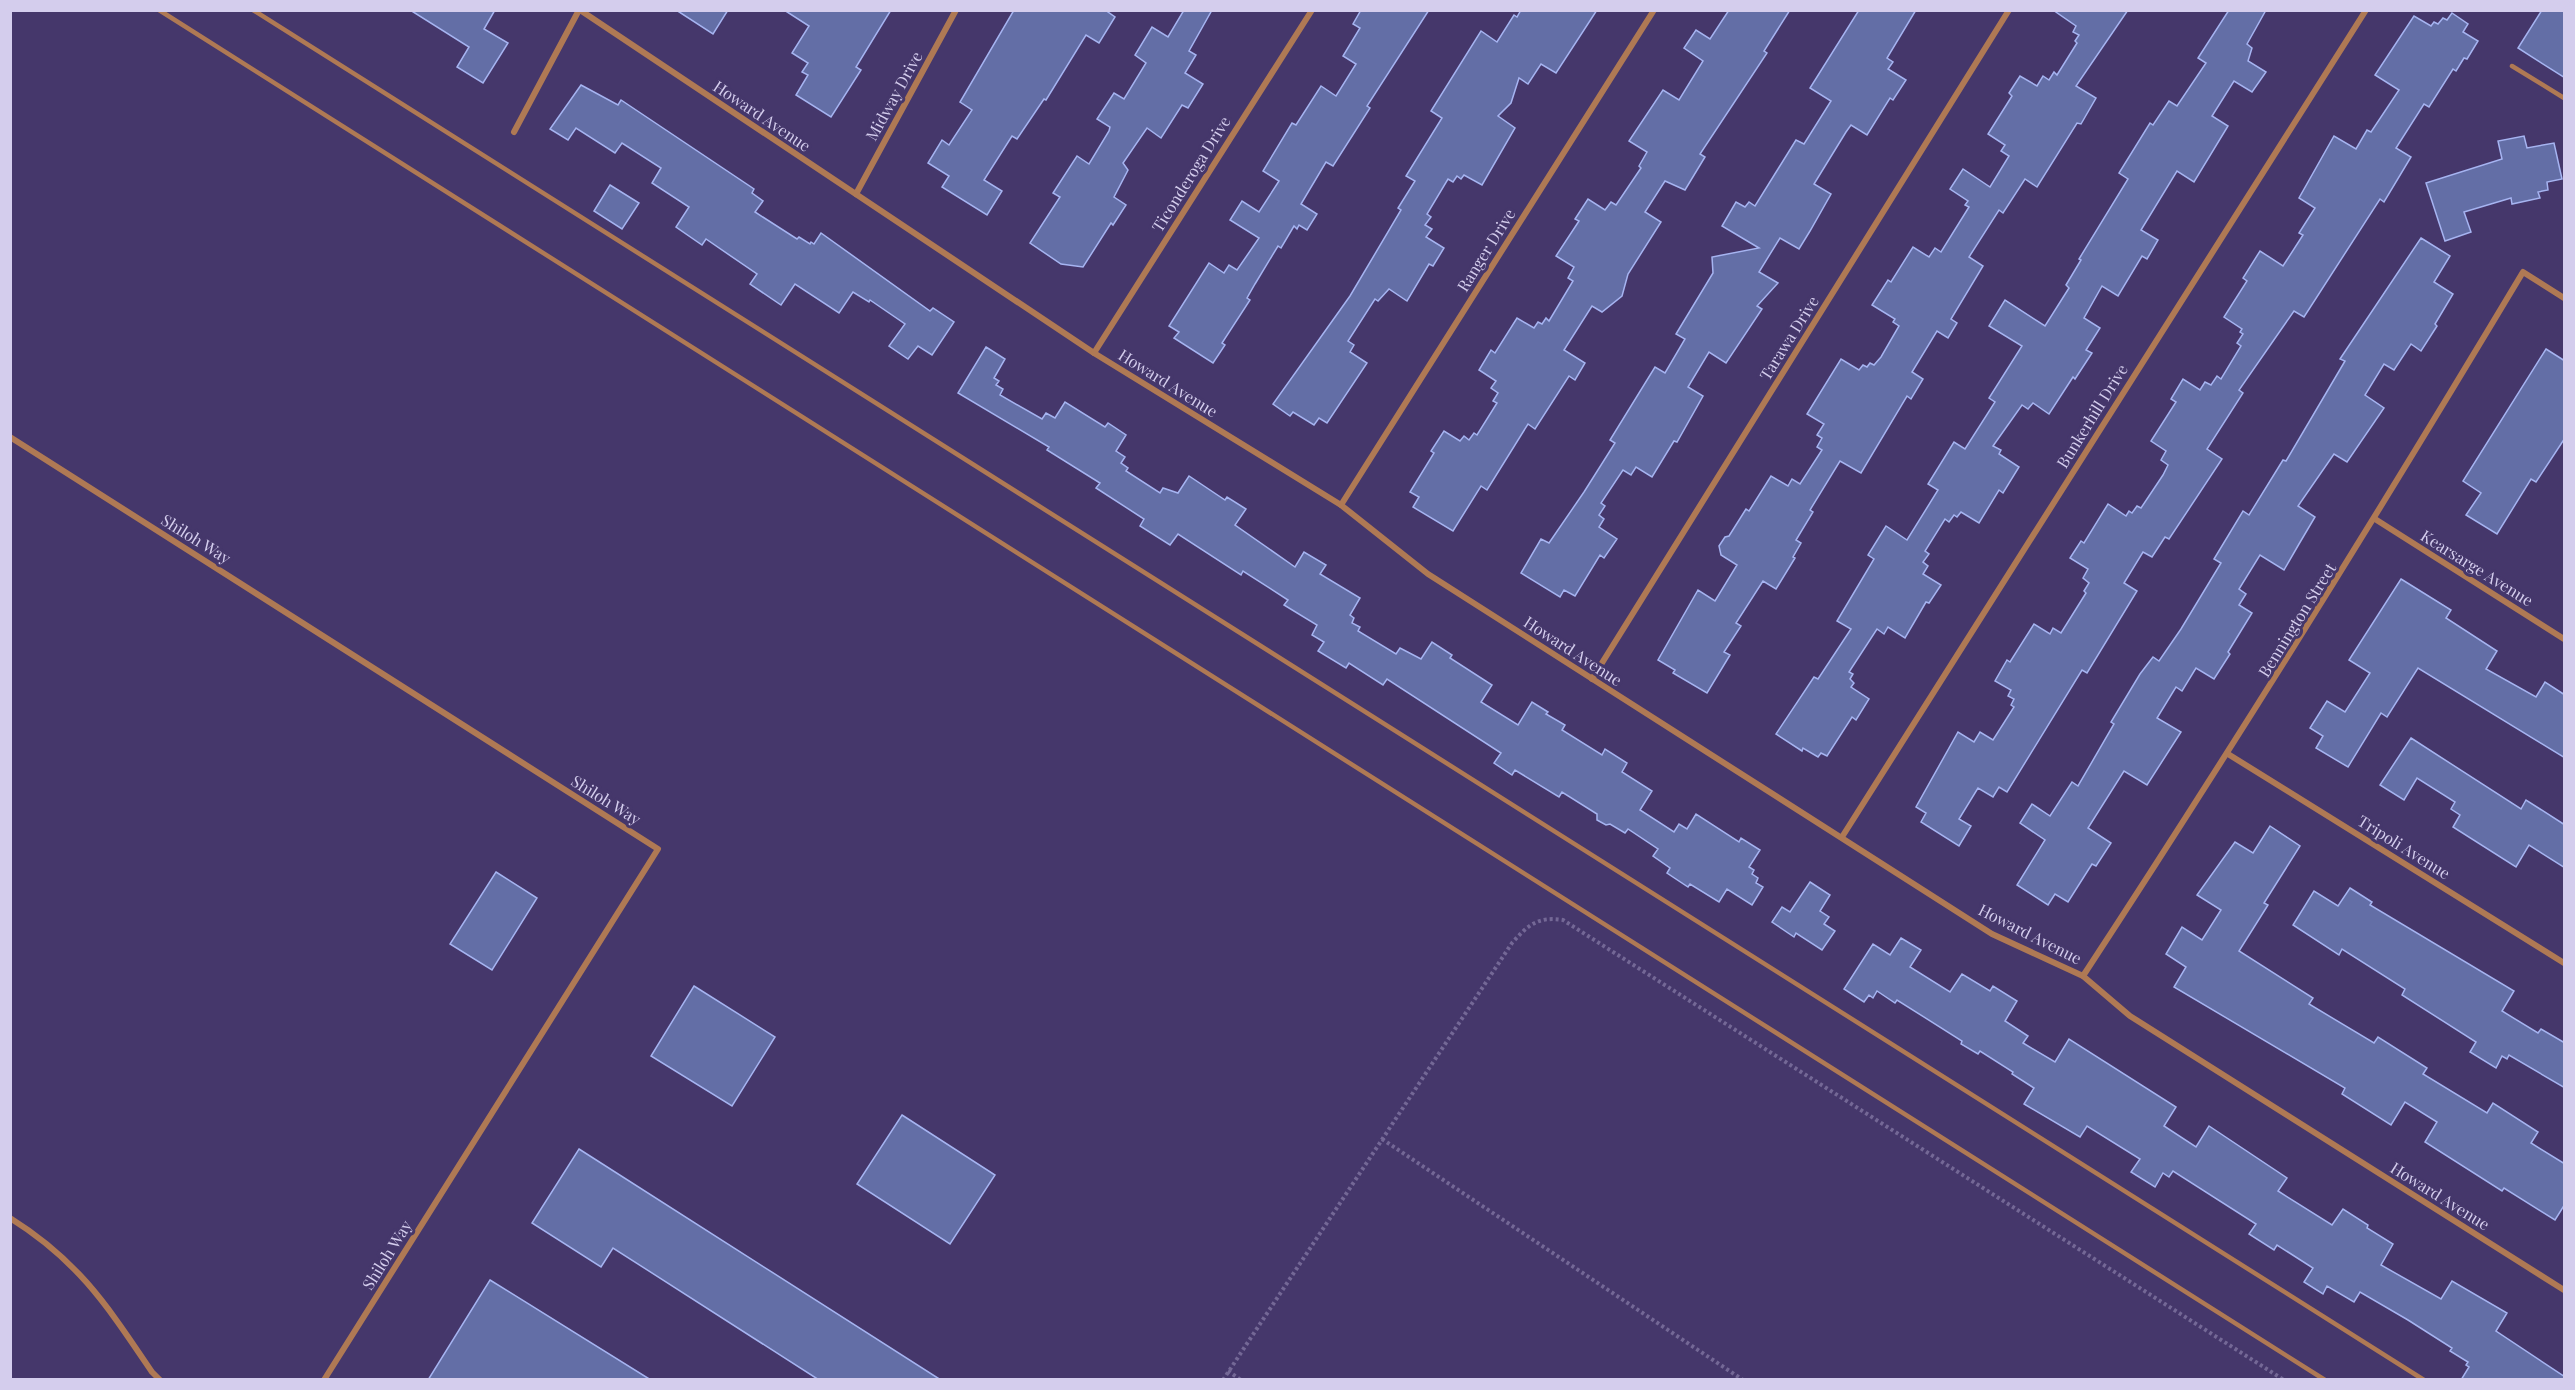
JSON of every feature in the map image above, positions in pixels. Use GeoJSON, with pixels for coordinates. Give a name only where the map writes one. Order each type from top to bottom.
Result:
{"type":"FeatureCollection","features":[{"type":"Feature","properties":{"kind":"street"},"geometry":{"type":"LineString","coordinates":[[514,132],[580,10]]}},
{"type":"Feature","properties":{"kind":"street","name":"Howard Avenue"},"geometry":{"type":"LineString","coordinates":[[580,10],[1094,353],[1341,505],[1428,574],[1992,934],[2083,976],[2130,1016],[2565,1290]]}},
{"type":"Feature","properties":{"kind":"street","name":"Midway Drive"},"geometry":{"type":"LineString","coordinates":[[856,194],[956,10]]}},
{"type":"Feature","properties":{"kind":"street","name":"Ticonderoga Drive"},"geometry":{"type":"LineString","coordinates":[[1094,353],[1312,10]]}},
{"type":"Feature","properties":{"kind":"street","name":"Ranger Drive"},"geometry":{"type":"LineString","coordinates":[[1341,505],[1654,10]]}},
{"type":"Feature","properties":{"kind":"street","name":"Tarawa Drive"},"geometry":{"type":"LineString","coordinates":[[1592,679],[2008,10]]}},
{"type":"Feature","properties":{"kind":"street","name":"Bunkerhill Drive"},"geometry":{"type":"LineString","coordinates":[[1842,837],[2366,10]]}},
{"type":"Feature","properties":{"kind":"street","name":"Bennington Street"},"geometry":{"type":"LineString","coordinates":[[2083,976],[2228,754],[2375,519],[2523,272],[2565,298]]}},
{"type":"Feature","properties":{"kind":"street","name":"Shiloh Way"},"geometry":{"type":"LineString","coordinates":[[10,437],[658,849],[324,1380]]}},
{"type":"Feature","properties":{"kind":"street","name":"Kearsarge Avenue"},"geometry":{"type":"LineString","coordinates":[[2375,519],[2565,639]]}},
{"type":"Feature","properties":{"kind":"street","name":"Tripoli Avenue"},"geometry":{"type":"LineString","coordinates":[[2228,754],[2565,963]]}},
{"type":"Feature","properties":{"kind":"street"},"geometry":{"type":"LineString","coordinates":[[10,1218],[68,1260],[89,1283],[160,1380]]}},
{"type":"Feature","properties":{"kind":"lane"},"geometry":{"type":"LineString","coordinates":[[159,10],[2325,1380]]}},
{"type":"Feature","properties":{"kind":"lane"},"geometry":{"type":"LineString","coordinates":[[253,10],[2424,1380]]}},
{"type":"Feature","properties":{"kind":"lane"},"geometry":{"type":"LineString","coordinates":[[2512,66],[2565,98]]}},
{"type":"Feature","properties":{"kind":"path"},"geometry":{"type":"LineString","coordinates":[[1223,1380],[1512,944],[1527,927],[1547,917],[1563,920],[2284,1380]]}},
{"type":"Feature","properties":{"kind":"path"},"geometry":{"type":"LineString","coordinates":[[1382,1139],[1743,1380]]}},
{"type":"Feature","properties":{"kind":"path"},"geometry":{"type":"LineString","coordinates":[[1228,1371],[1240,1380]]}},
{"type":"Feature","properties":{"kind":"building"},"geometry":{"type":"Polygon","coordinates":[[[410,10],[495,10],[484,29],[508,43],[483,83],[457,67],[469,47],[410,10]]]}},
{"type":"Feature","properties":{"kind":"building"},"geometry":{"type":"Polygon","coordinates":[[[676,10],[728,10],[713,34],[676,10]]]}},
{"type":"Feature","properties":{"kind":"building"},"geometry":{"type":"Polygon","coordinates":[[[784,10],[891,10],[856,67],[861,70],[831,117],[796,95],[808,75],[802,72],[808,63],[792,53],[809,26],[784,10]]]}},
{"type":"Feature","properties":{"kind":"building"},"geometry":{"type":"Polygon","coordinates":[[[1014,10],[1105,10],[1115,17],[1099,43],[1086,35],[1046,100],[1044,99],[1017,139],[1012,136],[984,180],[1002,191],[987,215],[942,187],[949,176],[928,163],[942,140],[949,145],[972,110],[960,102],[1014,10]]]}},
{"type":"Feature","properties":{"kind":"building"},"geometry":{"type":"Polygon","coordinates":[[[1184,10],[1212,10],[1189,51],[1196,55],[1185,73],[1203,84],[1188,108],[1182,105],[1161,138],[1147,128],[1123,163],[1128,170],[1114,197],[1126,205],[1113,225],[1111,223],[1083,267],[1061,264],[1030,243],[1060,197],[1053,193],[1077,156],[1089,164],[1109,131],[1110,127],[1097,119],[1114,93],[1124,99],[1146,63],[1135,55],[1152,27],[1168,37],[1184,10]]]}},
{"type":"Feature","properties":{"kind":"building"},"geometry":{"type":"Polygon","coordinates":[[[1361,10],[1429,10],[1367,106],[1370,108],[1333,166],[1326,162],[1301,204],[1317,214],[1307,230],[1299,225],[1297,229],[1294,226],[1281,248],[1278,246],[1247,298],[1250,300],[1222,343],[1225,345],[1213,363],[1174,338],[1179,332],[1169,326],[1209,263],[1224,273],[1229,265],[1237,270],[1259,238],[1230,220],[1242,201],[1259,212],[1279,181],[1263,171],[1292,123],[1296,125],[1321,86],[1336,96],[1356,64],[1343,56],[1360,28],[1353,24],[1361,10]]]}},
{"type":"Feature","properties":{"kind":"building"},"geometry":{"type":"Polygon","coordinates":[[[1521,10],[1597,10],[1556,73],[1541,64],[1528,84],[1519,78],[1511,103],[1498,116],[1515,128],[1482,185],[1464,175],[1461,179],[1457,176],[1453,182],[1448,179],[1427,214],[1431,217],[1425,225],[1432,229],[1426,237],[1444,248],[1433,266],[1429,264],[1407,301],[1389,289],[1378,301],[1375,299],[1348,341],[1354,345],[1350,352],[1367,363],[1327,423],[1319,418],[1314,425],[1293,412],[1290,416],[1273,404],[1350,296],[1401,210],[1398,208],[1415,181],[1406,176],[1442,118],[1431,111],[1481,31],[1497,42],[1514,15],[1517,17],[1521,10]]]}},
{"type":"Feature","properties":{"kind":"building"},"geometry":{"type":"Polygon","coordinates":[[[1729,10],[1790,10],[1764,51],[1767,53],[1700,154],[1705,157],[1685,190],[1665,181],[1645,212],[1661,222],[1628,274],[1622,296],[1602,312],[1592,306],[1564,350],[1585,363],[1575,380],[1569,376],[1535,429],[1528,424],[1487,490],[1481,486],[1453,531],[1413,507],[1419,497],[1410,492],[1434,453],[1431,451],[1444,431],[1460,441],[1464,436],[1469,440],[1474,433],[1477,435],[1497,403],[1493,401],[1498,393],[1491,388],[1496,381],[1479,370],[1491,350],[1495,353],[1517,318],[1534,328],[1538,322],[1542,324],[1546,318],[1549,321],[1573,281],[1568,278],[1574,267],[1556,256],[1579,221],[1575,219],[1588,199],[1605,210],[1611,202],[1616,205],[1641,168],[1639,166],[1647,152],[1629,141],[1663,90],[1679,100],[1703,61],[1684,48],[1696,30],[1710,39],[1729,10]]]}},
{"type":"Feature","properties":{"kind":"building"},"geometry":{"type":"Polygon","coordinates":[[[1859,10],[1916,10],[1887,58],[1893,62],[1888,69],[1906,80],[1893,100],[1890,98],[1867,135],[1851,125],[1846,132],[1814,184],[1831,194],[1799,249],[1780,238],[1759,272],[1778,283],[1757,306],[1762,309],[1726,363],[1709,352],[1688,387],[1703,396],[1677,442],[1674,441],[1652,477],[1636,467],[1631,475],[1623,470],[1601,503],[1605,506],[1599,515],[1604,519],[1599,527],[1617,539],[1604,558],[1600,555],[1575,596],[1564,590],[1560,597],[1521,573],[1541,539],[1549,543],[1584,492],[1615,443],[1610,440],[1655,367],[1665,373],[1685,339],[1676,334],[1713,273],[1712,257],[1759,248],[1722,226],[1736,202],[1745,207],[1749,202],[1755,206],[1796,140],[1804,144],[1831,101],[1810,88],[1859,10]]]}},
{"type":"Feature","properties":{"kind":"building"},"geometry":{"type":"Polygon","coordinates":[[[2053,10],[2128,10],[2076,86],[2096,98],[2081,124],[2077,123],[2037,187],[2025,179],[2003,213],[1999,210],[1969,257],[1983,266],[1951,319],[1957,323],[1948,338],[1937,331],[1912,372],[1923,379],[1911,399],[1907,396],[1861,473],[1840,461],[1810,510],[1813,512],[1796,540],[1801,543],[1793,557],[1795,558],[1776,589],[1763,581],[1736,623],[1741,626],[1724,652],[1730,655],[1707,693],[1673,673],[1675,670],[1658,660],[1698,590],[1715,601],[1737,565],[1721,555],[1719,546],[1725,537],[1729,536],[1746,509],[1749,511],[1771,476],[1788,486],[1792,479],[1800,484],[1822,450],[1817,447],[1822,438],[1817,435],[1824,424],[1807,414],[1841,359],[1859,370],[1863,365],[1867,367],[1870,363],[1874,365],[1881,357],[1899,326],[1893,322],[1895,319],[1872,305],[1888,280],[1891,282],[1913,247],[1929,257],[1935,248],[1941,252],[1969,207],[1965,205],[1968,201],[1950,189],[1963,169],[1990,187],[2009,156],[2001,151],[2005,145],[1988,134],[2012,96],[2009,93],[2020,76],[2037,86],[2043,76],[2049,80],[2054,72],[2057,75],[2077,43],[2075,41],[2079,35],[2073,32],[2076,26],[2053,10]]]}},
{"type":"Feature","properties":{"kind":"building"},"geometry":{"type":"Polygon","coordinates":[[[2229,10],[2266,10],[2247,44],[2252,48],[2248,61],[2266,72],[2252,92],[2234,81],[2212,116],[2228,126],[2194,182],[2177,171],[2141,230],[2158,240],[2147,259],[2142,256],[2118,296],[2102,286],[2084,318],[2100,328],[2086,350],[2092,353],[2075,379],[2073,377],[2049,414],[2033,403],[2028,409],[2022,405],[1993,446],[2001,450],[1999,454],[2019,467],[2003,493],[1999,490],[1979,523],[1961,512],[1957,517],[1954,515],[1949,522],[1945,519],[1925,551],[1929,554],[1923,562],[1928,566],[1923,574],[1941,585],[1929,603],[1926,602],[1905,638],[1888,627],[1884,634],[1877,629],[1849,672],[1853,674],[1850,679],[1854,683],[1851,687],[1869,699],[1856,720],[1852,717],[1827,756],[1821,753],[1818,757],[1803,748],[1802,751],[1776,734],[1814,677],[1818,679],[1851,629],[1837,621],[1874,559],[1868,555],[1886,526],[1907,540],[1938,490],[1928,484],[1954,442],[1965,449],[1995,402],[1989,398],[2022,346],[1989,326],[2005,300],[2045,326],[2069,288],[2066,285],[2081,260],[2079,259],[2128,179],[2119,173],[2150,123],[2153,125],[2169,101],[2177,106],[2206,63],[2198,58],[2229,10]]]}},
{"type":"Feature","properties":{"kind":"building"},"geometry":{"type":"Polygon","coordinates":[[[2542,10],[2565,10],[2565,78],[2518,48],[2542,10]]]}},
{"type":"Feature","properties":{"kind":"building"},"geometry":{"type":"Polygon","coordinates":[[[2452,13],[2468,24],[2463,32],[2478,41],[2467,59],[2464,58],[2456,71],[2453,69],[2429,107],[2424,104],[2396,148],[2411,157],[2384,202],[2380,199],[2304,317],[2294,311],[2239,390],[2243,393],[2207,449],[2222,459],[2169,539],[2165,537],[2152,557],[2143,552],[2124,583],[2137,591],[2087,673],[2082,670],[2007,792],[1999,787],[1993,797],[1978,788],[1959,819],[1971,826],[1959,846],[1921,822],[1926,813],[1916,807],[1958,732],[1974,742],[1980,732],[1993,740],[2014,707],[2011,705],[2014,699],[2008,696],[2011,690],[1995,681],[2007,660],[2010,662],[2034,624],[2050,634],[2053,628],[2061,633],[2086,593],[2084,591],[2089,583],[2083,578],[2088,569],[2070,558],[2081,541],[2084,543],[2108,504],[2126,516],[2129,511],[2132,513],[2137,506],[2141,508],[2163,475],[2168,465],[2161,460],[2166,451],[2151,441],[2176,402],[2171,399],[2183,379],[2200,390],[2205,382],[2211,385],[2217,376],[2221,379],[2241,346],[2237,343],[2243,334],[2240,332],[2242,329],[2224,317],[2247,281],[2243,278],[2260,251],[2283,266],[2303,235],[2299,233],[2315,208],[2299,198],[2334,136],[2356,149],[2367,130],[2371,132],[2399,90],[2375,75],[2414,16],[2431,26],[2434,22],[2438,24],[2443,18],[2447,20],[2452,13]]]}},
{"type":"Feature","properties":{"kind":"building"},"geometry":{"type":"Polygon","coordinates":[[[581,85],[618,105],[621,100],[754,189],[752,193],[763,201],[755,212],[797,239],[799,237],[814,244],[821,233],[930,311],[933,308],[954,322],[932,355],[918,346],[908,359],[889,346],[905,324],[870,300],[869,302],[853,292],[839,313],[795,284],[781,305],[750,284],[757,274],[706,239],[702,245],[676,227],[689,207],[652,183],[661,168],[622,143],[615,153],[576,128],[568,140],[550,129],[581,85]]]}},
{"type":"Feature","properties":{"kind":"building"},"geometry":{"type":"Polygon","coordinates":[[[2524,136],[2527,148],[2554,143],[2562,179],[2547,182],[2548,190],[2538,192],[2540,198],[2512,204],[2511,198],[2464,212],[2471,232],[2445,241],[2426,183],[2502,159],[2498,141],[2524,136]]]}},
{"type":"Feature","properties":{"kind":"building"},"geometry":{"type":"Polygon","coordinates":[[[610,185],[639,203],[622,229],[594,211],[610,185]]]}},
{"type":"Feature","properties":{"kind":"building"},"geometry":{"type":"Polygon","coordinates":[[[2421,238],[2450,256],[2434,282],[2453,294],[2435,324],[2437,326],[2421,351],[2411,344],[2394,370],[2384,364],[2365,395],[2384,408],[2347,462],[2334,454],[2298,506],[2315,517],[2284,570],[2260,555],[2239,589],[2246,594],[2239,605],[2252,613],[2228,652],[2230,654],[2214,679],[2196,668],[2182,691],[2176,687],[2157,718],[2181,732],[2147,785],[2124,771],[2088,828],[2111,843],[2096,866],[2092,864],[2068,902],[2055,894],[2048,905],[2017,885],[2045,840],[2020,823],[2032,804],[2050,816],[2072,782],[2078,786],[2114,724],[2111,722],[2140,674],[2153,657],[2159,661],[2181,629],[2221,563],[2214,559],[2243,511],[2249,515],[2283,460],[2286,461],[2345,361],[2340,359],[2421,238]]]}},
{"type":"Feature","properties":{"kind":"building"},"geometry":{"type":"Polygon","coordinates":[[[986,347],[1005,359],[994,378],[999,381],[996,385],[1003,389],[1000,395],[1042,419],[1046,413],[1055,418],[1065,402],[1105,427],[1108,423],[1126,435],[1116,451],[1125,457],[1121,463],[1128,468],[1126,471],[1160,493],[1163,488],[1178,493],[1189,476],[1225,500],[1227,497],[1246,509],[1235,525],[1295,567],[1304,552],[1326,565],[1320,574],[1360,598],[1350,615],[1354,618],[1352,623],[1360,627],[1358,631],[1396,654],[1400,648],[1421,659],[1432,642],[1452,655],[1450,658],[1492,685],[1481,702],[1518,725],[1532,702],[1548,712],[1546,714],[1565,725],[1562,730],[1602,755],[1605,749],[1627,763],[1622,772],[1652,791],[1640,810],[1674,832],[1679,824],[1687,829],[1696,814],[1739,842],[1741,838],[1760,850],[1749,867],[1754,870],[1752,874],[1758,878],[1756,883],[1763,887],[1752,905],[1727,889],[1719,902],[1690,884],[1688,887],[1667,873],[1670,868],[1653,856],[1658,849],[1628,829],[1625,833],[1610,824],[1606,825],[1597,820],[1597,814],[1562,792],[1559,797],[1515,770],[1512,775],[1494,763],[1501,753],[1387,679],[1383,685],[1349,663],[1346,668],[1318,651],[1324,642],[1312,635],[1317,625],[1284,605],[1288,600],[1243,571],[1241,575],[1178,534],[1170,545],[1140,526],[1144,519],[1096,488],[1100,483],[1047,450],[1049,447],[958,393],[986,347]]]}},
{"type":"Feature","properties":{"kind":"building"},"geometry":{"type":"Polygon","coordinates":[[[2546,349],[2565,361],[2565,438],[2536,482],[2531,479],[2497,534],[2466,515],[2481,493],[2463,481],[2546,349]]]}},
{"type":"Feature","properties":{"kind":"building"},"geometry":{"type":"Polygon","coordinates":[[[2401,579],[2451,610],[2446,618],[2497,651],[2486,669],[2536,697],[2545,682],[2565,695],[2565,758],[2418,668],[2387,717],[2381,713],[2348,767],[2316,748],[2323,736],[2310,728],[2327,701],[2345,712],[2370,673],[2349,660],[2401,579]]]}},
{"type":"Feature","properties":{"kind":"building"},"geometry":{"type":"Polygon","coordinates":[[[2411,738],[2521,809],[2526,800],[2565,825],[2565,868],[2529,845],[2516,867],[2453,827],[2460,815],[2451,809],[2455,802],[2417,778],[2404,800],[2380,785],[2411,738]]]}},
{"type":"Feature","properties":{"kind":"building"},"geometry":{"type":"Polygon","coordinates":[[[2270,826],[2300,846],[2264,903],[2268,905],[2239,951],[2313,998],[2309,1004],[2374,1043],[2378,1037],[2427,1068],[2423,1074],[2487,1113],[2493,1103],[2538,1132],[2531,1143],[2565,1164],[2565,1204],[2555,1220],[2504,1188],[2502,1191],[2425,1142],[2437,1122],[2405,1102],[2391,1125],[2342,1094],[2345,1088],[2174,987],[2186,967],[2166,954],[2182,927],[2202,940],[2221,910],[2197,895],[2235,842],[2253,853],[2270,826]]]}},
{"type":"Feature","properties":{"kind":"building"},"geometry":{"type":"Polygon","coordinates":[[[496,872],[537,898],[492,970],[450,944],[496,872]]]}},
{"type":"Feature","properties":{"kind":"building"},"geometry":{"type":"Polygon","coordinates":[[[1810,882],[1830,895],[1820,911],[1829,917],[1824,924],[1835,931],[1822,950],[1796,933],[1794,937],[1772,922],[1782,907],[1790,912],[1810,882]]]}},
{"type":"Feature","properties":{"kind":"building"},"geometry":{"type":"Polygon","coordinates":[[[2350,888],[2372,902],[2370,905],[2514,991],[2502,1011],[2538,1033],[2541,1029],[2565,1043],[2565,1088],[2509,1055],[2507,1059],[2502,1056],[2496,1068],[2470,1052],[2476,1042],[2402,995],[2405,989],[2342,949],[2339,955],[2293,925],[2314,891],[2338,906],[2350,888]]]}},
{"type":"Feature","properties":{"kind":"building"},"geometry":{"type":"Polygon","coordinates":[[[1901,938],[1921,950],[1910,967],[1950,992],[1962,974],[1990,991],[1993,986],[2017,1001],[2005,1021],[2028,1036],[2023,1043],[2055,1062],[2069,1039],[2176,1107],[2164,1126],[2196,1147],[2209,1126],[2287,1178],[2278,1191],[2332,1225],[2343,1209],[2368,1225],[2367,1228],[2393,1244],[2381,1265],[2441,1299],[2452,1281],[2507,1313],[2496,1331],[2565,1377],[2565,1380],[2461,1380],[2469,1367],[2466,1365],[2468,1362],[2450,1351],[2452,1348],[2360,1292],[2354,1302],[2327,1286],[2323,1294],[2304,1282],[2313,1268],[2277,1245],[2274,1250],[2249,1234],[2256,1224],[2173,1171],[2169,1177],[2163,1173],[2155,1187],[2131,1172],[2140,1159],[2087,1126],[2080,1137],[2024,1104],[2034,1088],[2012,1074],[2013,1072],[1980,1051],[1978,1054],[1961,1044],[1962,1041],[1897,1000],[1895,1003],[1877,991],[1873,998],[1869,995],[1864,1002],[1844,989],[1873,944],[1890,955],[1901,938]]]}},
{"type":"Feature","properties":{"kind":"building"},"geometry":{"type":"Polygon","coordinates":[[[694,986],[775,1037],[732,1106],[651,1056],[694,986]]]}},
{"type":"Feature","properties":{"kind":"building"},"geometry":{"type":"Polygon","coordinates":[[[902,1115],[995,1175],[950,1244],[857,1184],[902,1115]]]}},
{"type":"Feature","properties":{"kind":"building"},"geometry":{"type":"Polygon","coordinates":[[[579,1149],[941,1380],[819,1380],[613,1248],[601,1267],[532,1223],[579,1149]]]}},
{"type":"Feature","properties":{"kind":"building"},"geometry":{"type":"Polygon","coordinates":[[[490,1280],[651,1380],[428,1380],[490,1280]]]}}]}
